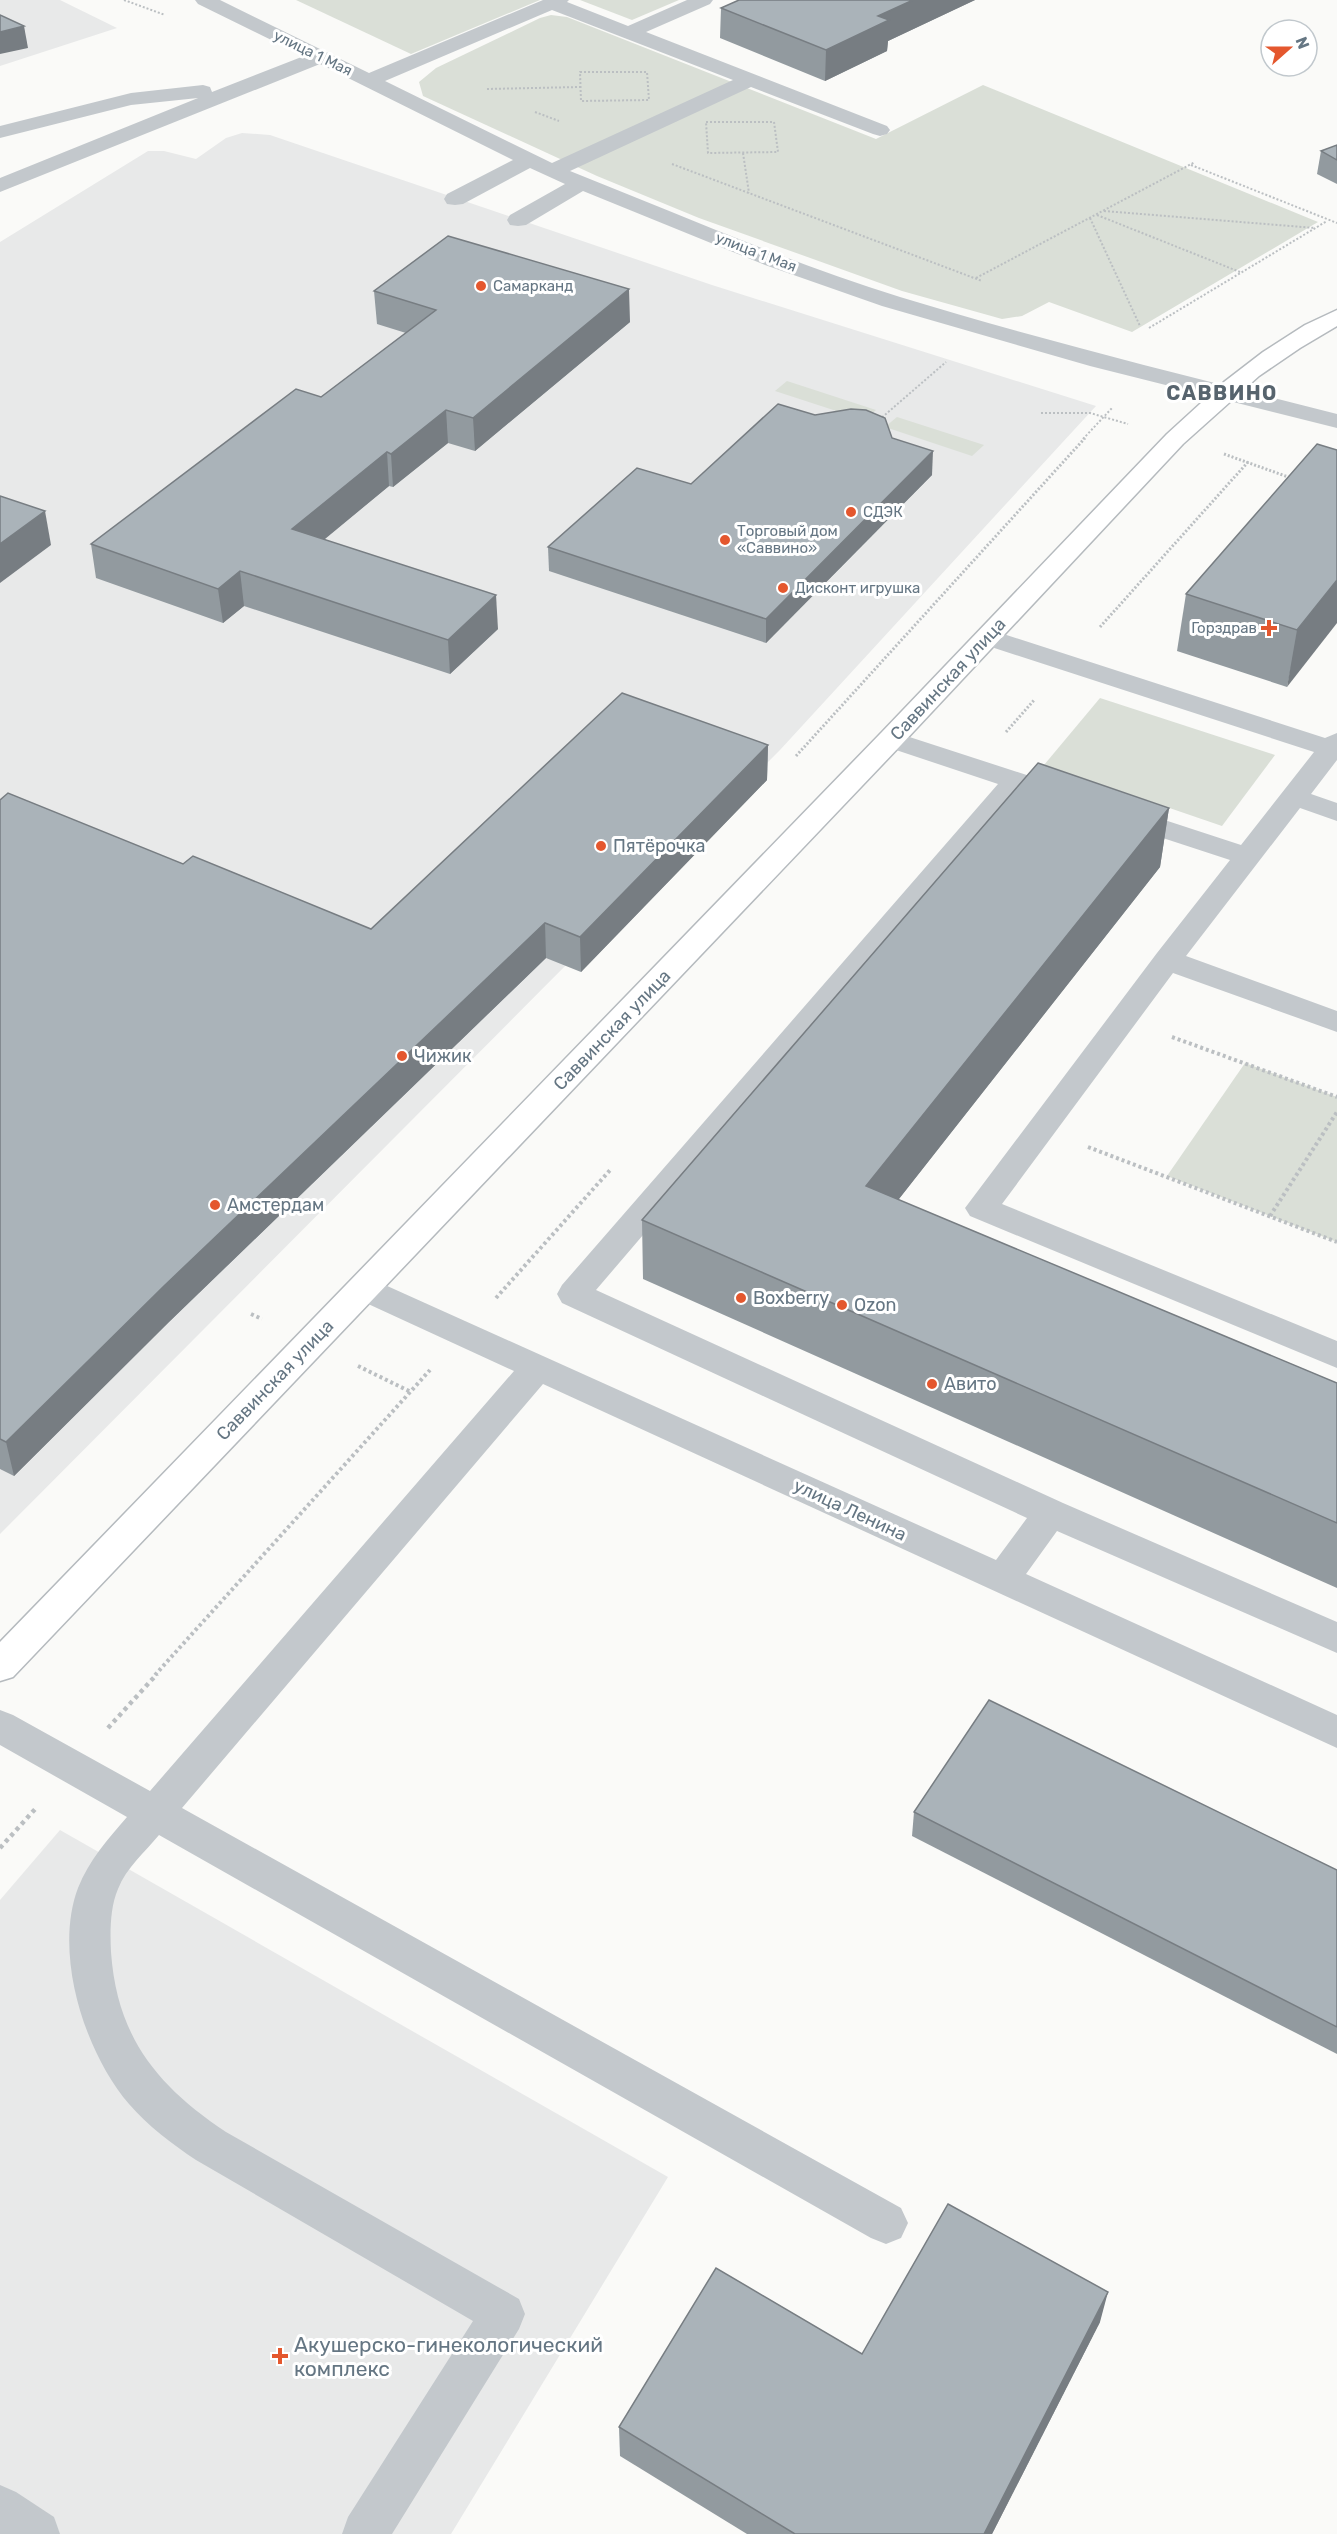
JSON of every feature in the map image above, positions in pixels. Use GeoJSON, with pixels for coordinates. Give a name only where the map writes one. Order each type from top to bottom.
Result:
{"type":"FeatureCollection","features":[{"type":"Feature","properties":{"kind":"main road","name":"Саввинская улица"},"geometry":{"type":"LineString","coordinates":[[0,1666],[891,739],[1167,447],[1222,393],[1264,359],[1305,333],[1337,317]]}},
{"type":"Feature","properties":{"kind":"street","name":"улица 1 Мая"},"geometry":{"type":"LineString","coordinates":[[205,0],[552,171],[773,260],[890,301],[1098,361],[1337,421]]}},
{"type":"Feature","properties":{"kind":"street"},"geometry":{"type":"LineString","coordinates":[[628,33],[703,0]]}},
{"type":"Feature","properties":{"kind":"street"},"geometry":{"type":"LineString","coordinates":[[368,80],[414,63],[556,1],[628,33],[880,130]]}},
{"type":"Feature","properties":{"kind":"street"},"geometry":{"type":"LineString","coordinates":[[5,178],[247,87],[320,57]]}},
{"type":"Feature","properties":{"kind":"street"},"geometry":{"type":"LineString","coordinates":[[552,171],[750,80]]}},
{"type":"Feature","properties":{"kind":"street"},"geometry":{"type":"LineString","coordinates":[[0,132],[131,99],[247,87]]}},
{"type":"Feature","properties":{"kind":"street"},"geometry":{"type":"LineString","coordinates":[[455,199],[529,160]]}},
{"type":"Feature","properties":{"kind":"street"},"geometry":{"type":"LineString","coordinates":[[518,220],[582,183]]}},
{"type":"Feature","properties":{"kind":"street"},"geometry":{"type":"LineString","coordinates":[[988,637],[1334,745],[1167,960],[981,1208],[1337,1355]]}},
{"type":"Feature","properties":{"kind":"street"},"geometry":{"type":"LineString","coordinates":[[891,739],[1060,795]]}},
{"type":"Feature","properties":{"kind":"street"},"geometry":{"type":"LineString","coordinates":[[1016,780],[574,1294],[1050,1513],[1337,1638]]}},
{"type":"Feature","properties":{"kind":"street"},"geometry":{"type":"LineString","coordinates":[[1294,797],[1337,812]]}},
{"type":"Feature","properties":{"kind":"street"},"geometry":{"type":"LineString","coordinates":[[1104,810],[1248,857]]}},
{"type":"Feature","properties":{"kind":"street"},"geometry":{"type":"LineString","coordinates":[[1167,960],[1337,1022]]}},
{"type":"Feature","properties":{"kind":"street","name":"улица Ленина"},"geometry":{"type":"LineString","coordinates":[[364,1287],[1337,1732]]}},
{"type":"Feature","properties":{"kind":"street"},"geometry":{"type":"LineString","coordinates":[[365,2534],[503,2314],[211,2146],[180,2125],[134,2079],[118,2054],[103,2022],[92,1954],[92,1923],[96,1893],[112,1862],[537,1367]]}},
{"type":"Feature","properties":{"kind":"street"},"geometry":{"type":"LineString","coordinates":[[1002,1580],[1050,1513]]}},
{"type":"Feature","properties":{"kind":"street"},"geometry":{"type":"LineString","coordinates":[[0,1726],[886,2223]]}},
{"type":"Feature","properties":{"kind":"street"},"geometry":{"type":"LineString","coordinates":[[0,2508],[37,2534]]}},
{"type":"Feature","properties":{"kind":"path"},"geometry":{"type":"LineString","coordinates":[[124,0],[175,18]]}},
{"type":"Feature","properties":{"kind":"path"},"geometry":{"type":"LineString","coordinates":[[414,63],[477,89],[580,87]]}},
{"type":"Feature","properties":{"kind":"path"},"geometry":{"type":"LineString","coordinates":[[580,72],[647,72],[649,100],[581,101],[580,87],[580,72]]}},
{"type":"Feature","properties":{"kind":"path"},"geometry":{"type":"LineString","coordinates":[[530,110],[986,283]]}},
{"type":"Feature","properties":{"kind":"path"},"geometry":{"type":"LineString","coordinates":[[706,122],[774,122],[778,153],[743,153],[708,153],[706,122]]}},
{"type":"Feature","properties":{"kind":"path"},"geometry":{"type":"LineString","coordinates":[[743,153],[749,193]]}},
{"type":"Feature","properties":{"kind":"path"},"geometry":{"type":"LineString","coordinates":[[976,279],[1195,162]]}},
{"type":"Feature","properties":{"kind":"path"},"geometry":{"type":"LineString","coordinates":[[1191,165],[1337,223]]}},
{"type":"Feature","properties":{"kind":"path"},"geometry":{"type":"LineString","coordinates":[[1104,211],[1316,228]]}},
{"type":"Feature","properties":{"kind":"path"},"geometry":{"type":"LineString","coordinates":[[1097,214],[1241,273]]}},
{"type":"Feature","properties":{"kind":"path"},"geometry":{"type":"LineString","coordinates":[[1090,218],[1143,332],[1328,221]]}},
{"type":"Feature","properties":{"kind":"path"},"geometry":{"type":"LineString","coordinates":[[874,424],[949,360]]}},
{"type":"Feature","properties":{"kind":"path"},"geometry":{"type":"LineString","coordinates":[[796,756],[1114,406]]}},
{"type":"Feature","properties":{"kind":"path"},"geometry":{"type":"LineString","coordinates":[[1248,462],[1297,480]]}},
{"type":"Feature","properties":{"kind":"path"},"geometry":{"type":"LineString","coordinates":[[1123,1019],[1337,1097]]}},
{"type":"Feature","properties":{"kind":"path"},"geometry":{"type":"LineString","coordinates":[[1270,1216],[1337,1112]]}},
{"type":"Feature","properties":{"kind":"path"},"geometry":{"type":"LineString","coordinates":[[1040,1129],[1337,1242]]}},
{"type":"Feature","properties":{"kind":"shaded area"},"geometry":{"type":"Polygon","coordinates":[[[0,0],[60,0],[117,28],[0,66],[0,0]]]}},
{"type":"Feature","properties":{"kind":"shaded area"},"geometry":{"type":"Polygon","coordinates":[[[296,0],[540,0],[411,54],[296,0]]]}},
{"type":"Feature","properties":{"kind":"shaded area"},"geometry":{"type":"Polygon","coordinates":[[[580,0],[679,0],[632,20],[580,0]]]}},
{"type":"Feature","properties":{"kind":"shaded area"},"geometry":{"type":"Polygon","coordinates":[[[551,15],[567,17],[876,139],[983,85],[1318,222],[1132,332],[1049,302],[1022,316],[1002,319],[902,291],[699,218],[597,176],[423,96],[419,82],[436,68],[540,18],[551,15]]]}},
{"type":"Feature","properties":{"kind":"shaded area"},"geometry":{"type":"Polygon","coordinates":[[[242,133],[270,135],[712,285],[1096,406],[780,750],[0,1534],[0,242],[148,151],[164,151],[196,159],[226,138],[242,133]]]}},
{"type":"Feature","properties":{"kind":"shaded area"},"geometry":{"type":"Polygon","coordinates":[[[787,381],[876,410],[864,420],[775,391],[787,381]]]}},
{"type":"Feature","properties":{"kind":"shaded area"},"geometry":{"type":"Polygon","coordinates":[[[897,417],[984,445],[972,456],[885,427],[897,417]]]}},
{"type":"Feature","properties":{"kind":"shaded area"},"geometry":{"type":"Polygon","coordinates":[[[1100,698],[1275,755],[1222,826],[1044,765],[1100,698]]]}},
{"type":"Feature","properties":{"kind":"shaded area"},"geometry":{"type":"Polygon","coordinates":[[[1245,1063],[1337,1097],[1337,1242],[1167,1176],[1245,1063]]]}},
{"type":"Feature","properties":{"kind":"shaded area","name":"Акушерско-гинекологический комплекс"},"geometry":{"type":"Polygon","coordinates":[[[60,1830],[668,2177],[451,2534],[0,2534],[0,1900],[60,1830]]]}},
{"type":"Feature","properties":{"kind":"building"},"geometry":{"type":"Polygon","coordinates":[[[739,0],[913,0],[878,16],[889,20],[826,50],[721,8],[739,0]]]}},
{"type":"Feature","properties":{"kind":"building"},"geometry":{"type":"Polygon","coordinates":[[[0,15],[24,26],[0,32],[0,15]]]}},
{"type":"Feature","properties":{"kind":"building"},"geometry":{"type":"Polygon","coordinates":[[[1337,145],[1337,160],[1321,151],[1337,145]]]}},
{"type":"Feature","properties":{"kind":"building"},"geometry":{"type":"Polygon","coordinates":[[[448,236],[629,289],[473,418],[446,410],[391,454],[387,452],[292,529],[496,595],[448,640],[240,571],[218,589],[91,544],[296,389],[321,397],[436,310],[374,291],[448,236]]]}},
{"type":"Feature","properties":{"kind":"building","name":"Торговый дом «Саввино»"},"geometry":{"type":"Polygon","coordinates":[[[778,404],[815,415],[851,409],[866,410],[885,418],[892,438],[933,451],[766,619],[548,547],[637,468],[691,484],[778,404]]]}},
{"type":"Feature","properties":{"kind":"building"},"geometry":{"type":"Polygon","coordinates":[[[1317,444],[1337,450],[1337,580],[1297,630],[1186,594],[1317,444]]]}},
{"type":"Feature","properties":{"kind":"building"},"geometry":{"type":"Polygon","coordinates":[[[0,496],[45,511],[0,544],[0,496]]]}},
{"type":"Feature","properties":{"kind":"building"},"geometry":{"type":"Polygon","coordinates":[[[622,693],[768,745],[580,937],[545,923],[164,1286],[6,1442],[0,1439],[0,800],[8,793],[183,864],[193,856],[371,929],[622,693]]]}},
{"type":"Feature","properties":{"kind":"building"},"geometry":{"type":"Polygon","coordinates":[[[1038,763],[1169,808],[866,1186],[1337,1383],[1337,1523],[642,1220],[1038,763]]]}},
{"type":"Feature","properties":{"kind":"building"},"geometry":{"type":"Polygon","coordinates":[[[989,1700],[1337,1870],[1337,2027],[914,1812],[989,1700]]]}},
{"type":"Feature","properties":{"kind":"building"},"geometry":{"type":"Polygon","coordinates":[[[948,2204],[1108,2292],[984,2534],[795,2534],[619,2427],[716,2268],[862,2354],[948,2204]]]}},
{"type":"Feature","properties":{"kind":"place","name":"Самарканд"},"geometry":{"type":"Point","coordinates":[481,286]}},
{"type":"Feature","properties":{"kind":"place","name":"СДЭК"},"geometry":{"type":"Point","coordinates":[851,512]}},
{"type":"Feature","properties":{"kind":"place","name":"Торговый дом «Саввино»"},"geometry":{"type":"Point","coordinates":[725,540]}},
{"type":"Feature","properties":{"kind":"place","name":"Дисконт игрушка"},"geometry":{"type":"Point","coordinates":[783,588]}},
{"type":"Feature","properties":{"kind":"place","name":"Горздрав"},"geometry":{"type":"Point","coordinates":[1269,628]}},
{"type":"Feature","properties":{"kind":"place","name":"Пятёрочка"},"geometry":{"type":"Point","coordinates":[601,846]}},
{"type":"Feature","properties":{"kind":"place","name":"Чижик"},"geometry":{"type":"Point","coordinates":[402,1056]}},
{"type":"Feature","properties":{"kind":"place","name":"Амстердам"},"geometry":{"type":"Point","coordinates":[215,1205]}},
{"type":"Feature","properties":{"kind":"place","name":"Boxberry"},"geometry":{"type":"Point","coordinates":[741,1298]}},
{"type":"Feature","properties":{"kind":"place","name":"Ozon"},"geometry":{"type":"Point","coordinates":[842,1305]}},
{"type":"Feature","properties":{"kind":"place","name":"Авито"},"geometry":{"type":"Point","coordinates":[932,1384]}},
{"type":"Feature","properties":{"kind":"place","name":"Акушерско-гинекологический комплекс"},"geometry":{"type":"Point","coordinates":[280,2356]}},
{"type":"Feature","properties":{"kind":"district","name":"САВВИНО"},"geometry":{"type":"Point","coordinates":[1222,393]}}]}
